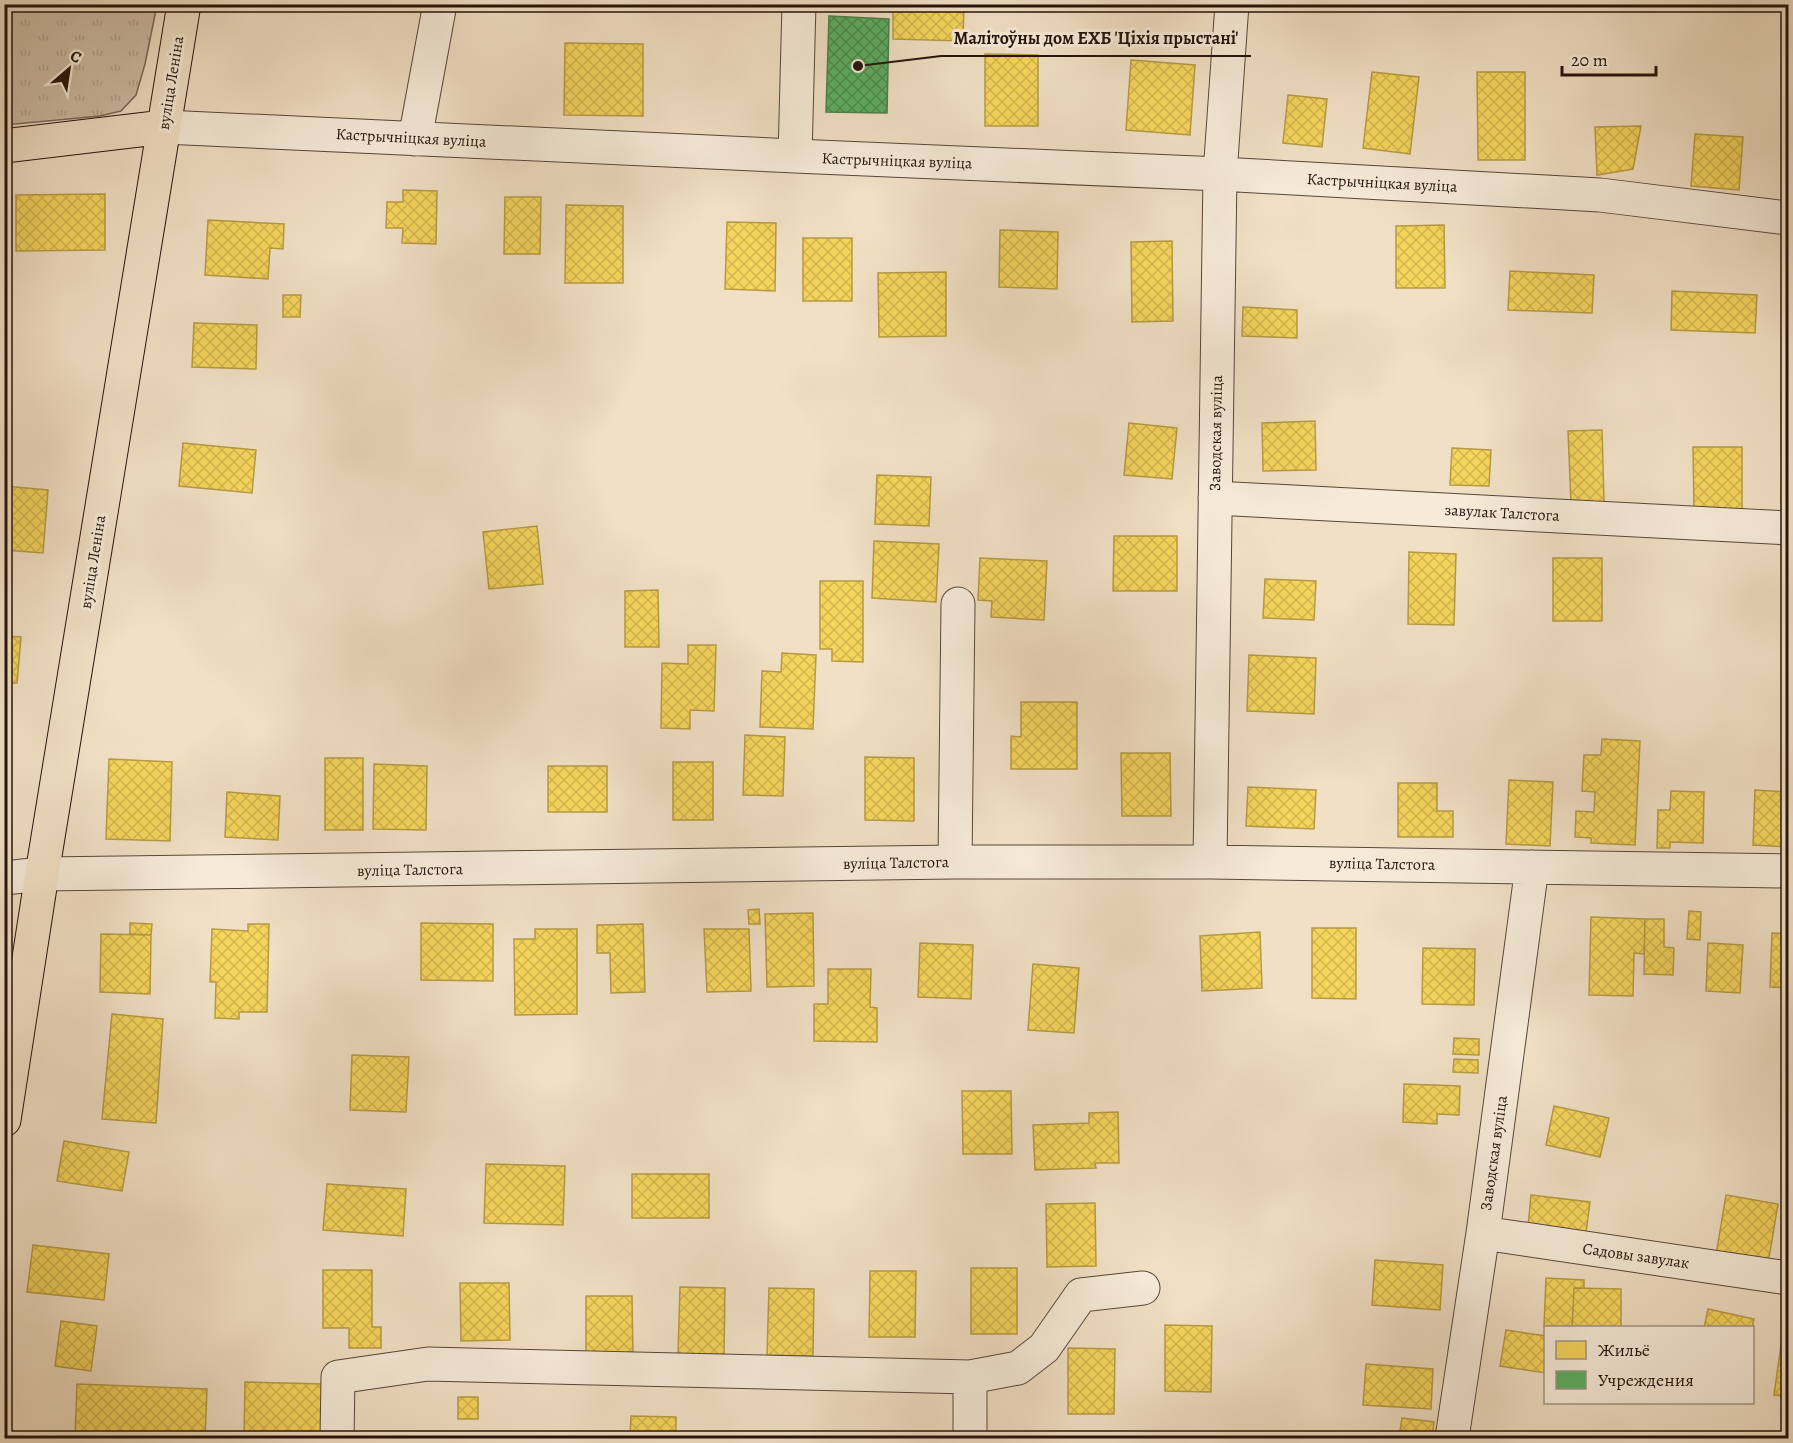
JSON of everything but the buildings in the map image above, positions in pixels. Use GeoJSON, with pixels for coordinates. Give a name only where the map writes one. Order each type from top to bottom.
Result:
{"type":"FeatureCollection","features":[{"type":"Feature","properties":{"kind":"main road","name":"вуліца Леніна"},"geometry":{"type":"LineString","coordinates":[[4,1120],[184,4]]}},
{"type":"Feature","properties":{"kind":"main road","name":"Кастрычніцкая вуліца"},"geometry":{"type":"LineString","coordinates":[[4,146],[164,128]]}},
{"type":"Feature","properties":{"kind":"street"},"geometry":{"type":"LineString","coordinates":[[415,138],[440,4]]}},
{"type":"Feature","properties":{"kind":"street"},"geometry":{"type":"LineString","coordinates":[[795,156],[798,4]]}},
{"type":"Feature","properties":{"kind":"street","name":"Заводская вуліца"},"geometry":{"type":"LineString","coordinates":[[1210,862],[1220,174],[1232,4]]}},
{"type":"Feature","properties":{"kind":"street","name":"Кастрычніцкая вуліца"},"geometry":{"type":"LineString","coordinates":[[164,128],[1220,174],[1600,195],[1788,218]]}},
{"type":"Feature","properties":{"kind":"street","name":"завулак Талстога"},"geometry":{"type":"LineString","coordinates":[[1215,498],[1788,528]]}},
{"type":"Feature","properties":{"kind":"street"},"geometry":{"type":"LineString","coordinates":[[955,862],[958,604]]}},
{"type":"Feature","properties":{"kind":"street","name":"вуліца Талстога"},"geometry":{"type":"LineString","coordinates":[[4,878],[42,874],[955,862],[1210,862],[1788,871]]}},
{"type":"Feature","properties":{"kind":"street","name":"Заводская вуліца"},"geometry":{"type":"LineString","coordinates":[[1452,1438],[1483,1233],[1532,867]]}},
{"type":"Feature","properties":{"kind":"street","name":"Садовы завулак"},"geometry":{"type":"LineString","coordinates":[[1483,1233],[1788,1278]]}},
{"type":"Feature","properties":{"kind":"street"},"geometry":{"type":"LineString","coordinates":[[337,1438],[338,1377],[428,1364],[970,1377],[1018,1368],[1044,1348],[1081,1295],[1143,1288]]}},
{"type":"Feature","properties":{"kind":"street"},"geometry":{"type":"LineString","coordinates":[[970,1377],[970,1438]]}},
{"type":"Feature","properties":{"kind":"green space"},"geometry":{"type":"Polygon","coordinates":[[[5,4],[157,5],[136,95],[121,111],[100,116],[5,125],[5,4]]]}},
{"type":"Feature","properties":{"kind":"place","name":"Малітоўны дом ЕХБ 'Ціхія прыстані'"},"geometry":{"type":"Point","coordinates":[858,66]}}]}
